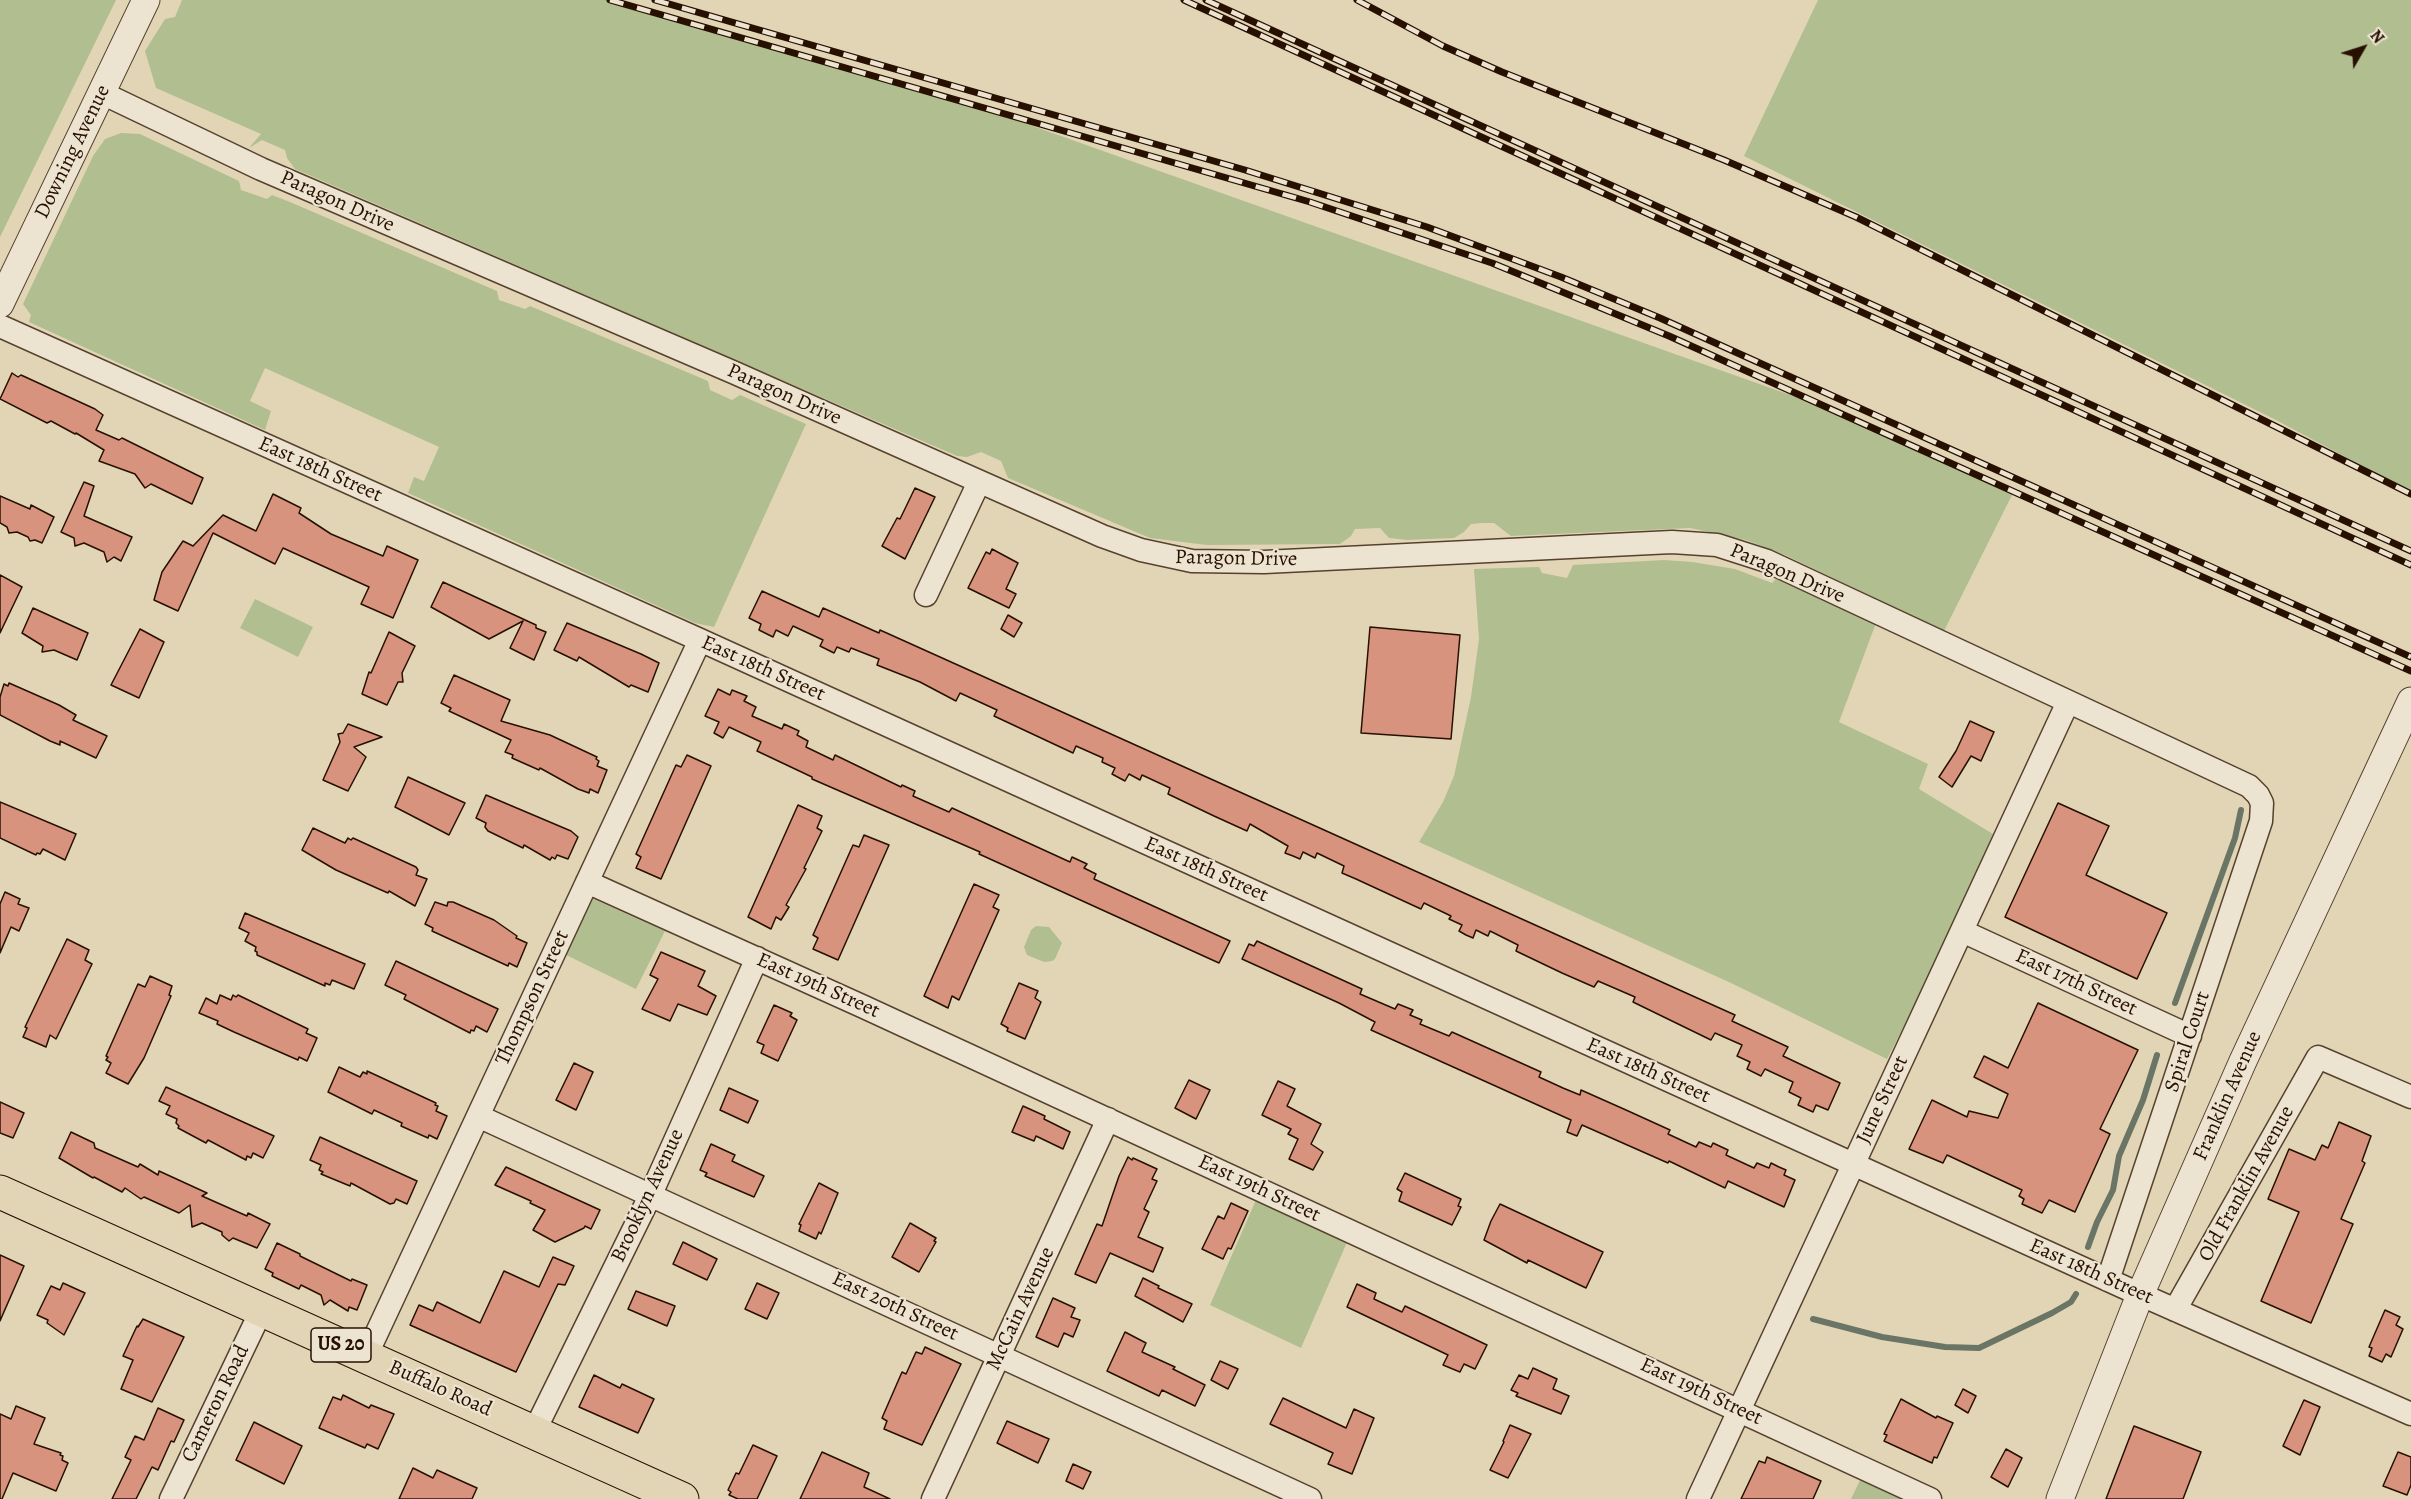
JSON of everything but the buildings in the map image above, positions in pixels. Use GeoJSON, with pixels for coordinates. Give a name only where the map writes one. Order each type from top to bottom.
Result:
{"type":"FeatureCollection","features":[{"type":"Feature","properties":{"kind":"main road","name":"Buffalo Road"},"geometry":{"type":"LineString","coordinates":[[0,1192],[682,1499]]}},
{"type":"Feature","properties":{"kind":"street","name":"Downing Avenue"},"geometry":{"type":"LineString","coordinates":[[0,303],[146,0]]}},
{"type":"Feature","properties":{"kind":"street","name":"Paragon Drive"},"geometry":{"type":"LineString","coordinates":[[102,93],[261,169],[735,373],[1102,536],[1141,550],[1192,561],[1264,562],[1672,542],[1717,545],[1767,561],[2248,786],[2258,795],[2262,803]]}},
{"type":"Feature","properties":{"kind":"street","name":"East 18th Street"},"geometry":{"type":"LineString","coordinates":[[0,326],[700,640],[2108,1280],[2411,1414]]}},
{"type":"Feature","properties":{"kind":"street"},"geometry":{"type":"LineString","coordinates":[[926,595],[979,482]]}},
{"type":"Feature","properties":{"kind":"street","name":"Thompson Street"},"geometry":{"type":"LineString","coordinates":[[366,1356],[700,640]]}},
{"type":"Feature","properties":{"kind":"street","name":"Franklin Avenue"},"geometry":{"type":"LineString","coordinates":[[2060,1499],[2140,1294],[2242,1061],[2411,701]]}},
{"type":"Feature","properties":{"kind":"street","name":"June Street"},"geometry":{"type":"LineString","coordinates":[[1698,1499],[2068,702]]}},
{"type":"Feature","properties":{"kind":"street","name":"Spiral Court"},"geometry":{"type":"LineString","coordinates":[[2108,1280],[2261,821],[2262,803]]}},
{"type":"Feature","properties":{"kind":"street","name":"East 19th Street"},"geometry":{"type":"LineString","coordinates":[[587,882],[1108,1119],[1930,1499]]}},
{"type":"Feature","properties":{"kind":"street","name":"East 17th Street"},"geometry":{"type":"LineString","coordinates":[[1962,931],[2190,1036]]}},
{"type":"Feature","properties":{"kind":"street","name":"Brooklyn Avenue"},"geometry":{"type":"LineString","coordinates":[[534,1432],[651,1194],[757,958]]}},
{"type":"Feature","properties":{"kind":"street","name":"Old Franklin Avenue"},"geometry":{"type":"LineString","coordinates":[[2175,1310],[2318,1057],[2411,1097]]}},
{"type":"Feature","properties":{"kind":"street","name":"East 20th Street"},"geometry":{"type":"LineString","coordinates":[[478,1116],[1310,1499]]}},
{"type":"Feature","properties":{"kind":"street","name":"McCain Avenue"},"geometry":{"type":"LineString","coordinates":[[933,1499],[1108,1119]]}},
{"type":"Feature","properties":{"kind":"street","name":"Cameron Road"},"geometry":{"type":"LineString","coordinates":[[171,1499],[262,1309]]}},
{"type":"Feature","properties":{"kind":"green space"},"geometry":{"type":"Polygon","coordinates":[[[0,0],[116,0],[0,237],[0,0]]]}},
{"type":"Feature","properties":{"kind":"green space"},"geometry":{"type":"Polygon","coordinates":[[[182,0],[609,0],[982,108],[1841,413],[2014,491],[1944,631],[1785,555],[1746,540],[1690,528],[1511,536],[1494,523],[1483,523],[1471,524],[1454,538],[1407,540],[1389,538],[1380,528],[1355,529],[1351,536],[1340,544],[1207,545],[1150,538],[1008,478],[1001,461],[981,452],[967,457],[957,456],[295,169],[287,158],[285,150],[262,140],[249,148],[261,134],[156,88],[145,51],[165,19],[175,17],[182,0]]]}},
{"type":"Feature","properties":{"kind":"green space"},"geometry":{"type":"Polygon","coordinates":[[[1818,0],[2411,0],[2411,492],[2276,420],[1744,156],[1818,0]]]}},
{"type":"Feature","properties":{"kind":"green space"},"geometry":{"type":"Polygon","coordinates":[[[121,133],[140,134],[239,181],[241,190],[267,199],[272,195],[290,202],[497,291],[499,300],[525,309],[530,306],[708,381],[710,390],[732,400],[740,395],[806,424],[714,627],[695,623],[408,493],[414,477],[424,481],[439,447],[265,368],[250,401],[271,411],[265,430],[29,322],[31,315],[23,304],[93,156],[105,139],[121,133]]]}},
{"type":"Feature","properties":{"kind":"green space"},"geometry":{"type":"Polygon","coordinates":[[[1664,560],[1735,569],[1772,583],[1776,579],[1876,623],[1839,722],[1928,764],[1919,789],[1993,834],[1933,970],[1887,1059],[1731,983],[1419,842],[1443,802],[1454,776],[1471,697],[1479,639],[1474,569],[1539,567],[1542,573],[1567,578],[1573,565],[1664,560]]]}},
{"type":"Feature","properties":{"kind":"green space"},"geometry":{"type":"Polygon","coordinates":[[[255,599],[313,627],[298,657],[240,628],[255,599]]]}},
{"type":"Feature","properties":{"kind":"green space"},"geometry":{"type":"Polygon","coordinates":[[[593,899],[665,931],[636,989],[564,954],[593,899]]]}},
{"type":"Feature","properties":{"kind":"green space"},"geometry":{"type":"Polygon","coordinates":[[[1036,926],[1049,927],[1062,943],[1052,961],[1044,962],[1027,955],[1024,947],[1031,930],[1036,926]]]}},
{"type":"Feature","properties":{"kind":"green space"},"geometry":{"type":"Polygon","coordinates":[[[1256,1200],[1348,1240],[1301,1348],[1210,1305],[1256,1200]]]}},
{"type":"Feature","properties":{"kind":"green space"},"geometry":{"type":"Polygon","coordinates":[[[1861,1478],[1906,1499],[1851,1499],[1861,1478]]]}},
{"type":"Feature","properties":{"kind":"waterway"},"geometry":{"type":"LineString","coordinates":[[2175,1003],[2235,838],[2241,810]]}},
{"type":"Feature","properties":{"kind":"waterway"},"geometry":{"type":"LineString","coordinates":[[2088,1247],[2113,1190],[2119,1156],[2143,1100],[2157,1055]]}},
{"type":"Feature","properties":{"kind":"waterway"},"geometry":{"type":"LineString","coordinates":[[1813,1319],[1882,1337],[1945,1347],[1979,1348],[2052,1313],[2071,1302],[2076,1294]]}},
{"type":"Feature","properties":{"kind":"railway"},"geometry":{"type":"LineString","coordinates":[[610,0],[1310,202],[1492,263],[1669,336],[2411,671]]}},
{"type":"Feature","properties":{"kind":"railway"},"geometry":{"type":"LineString","coordinates":[[655,0],[1245,170],[1427,227],[1561,277],[1660,318],[2411,657]]}},
{"type":"Feature","properties":{"kind":"railway"},"geometry":{"type":"LineString","coordinates":[[1184,0],[2411,565]]}},
{"type":"Feature","properties":{"kind":"railway"},"geometry":{"type":"LineString","coordinates":[[1206,0],[2411,551]]}},
{"type":"Feature","properties":{"kind":"railway"},"geometry":{"type":"LineString","coordinates":[[1357,0],[1443,46],[1502,72],[1724,160],[1856,217],[2411,494]]}}]}
